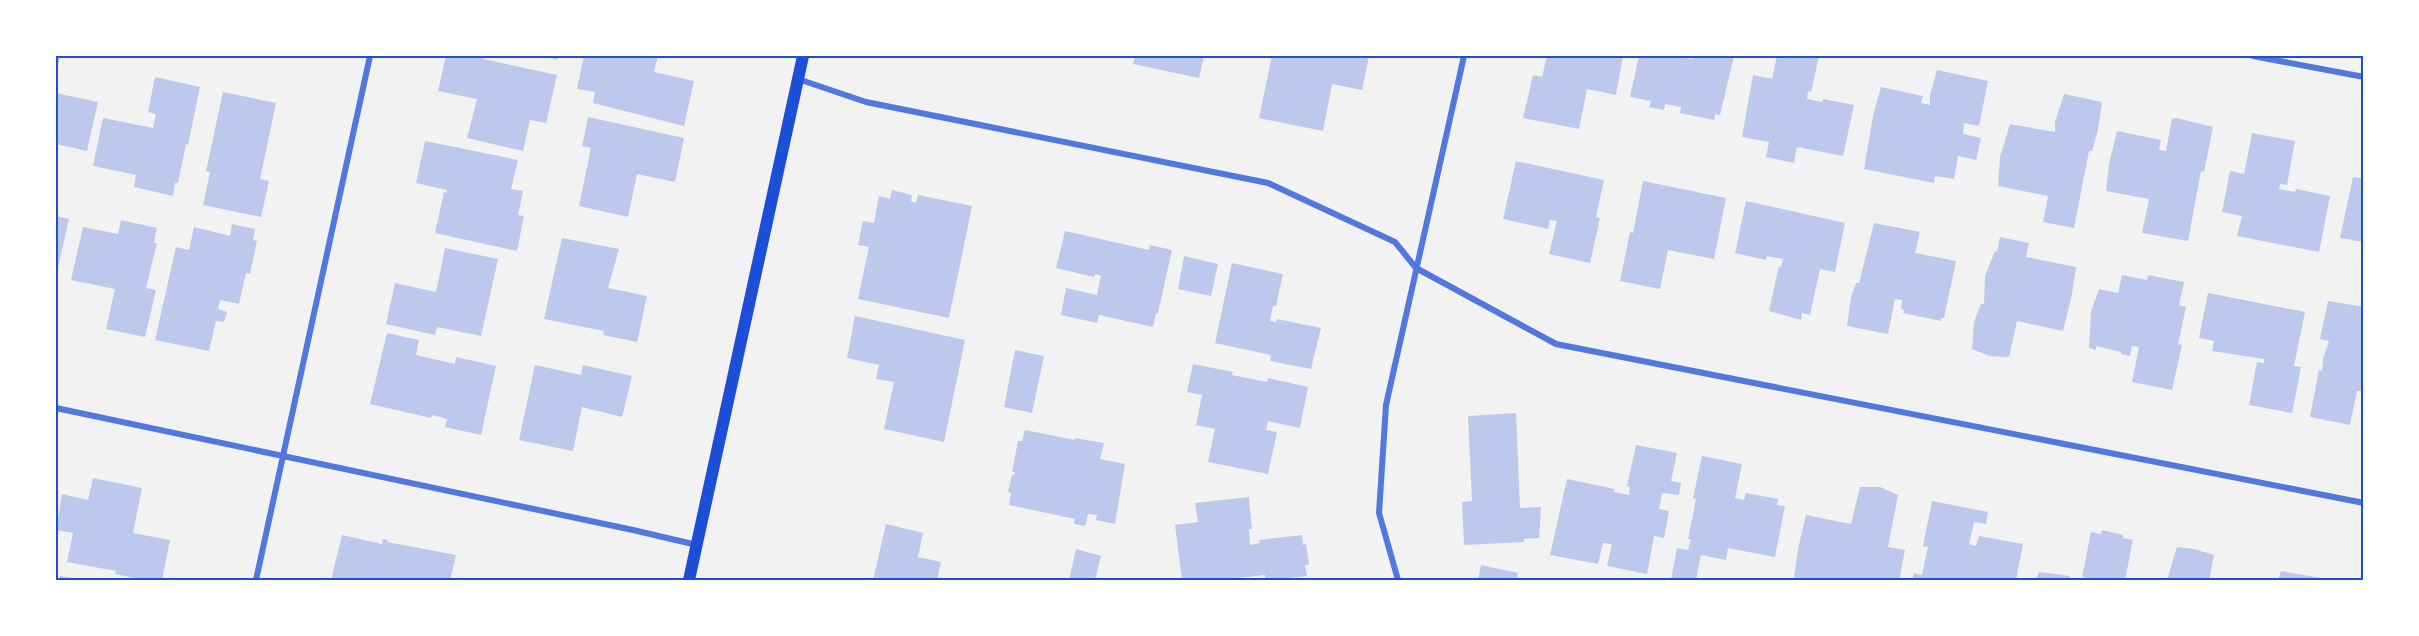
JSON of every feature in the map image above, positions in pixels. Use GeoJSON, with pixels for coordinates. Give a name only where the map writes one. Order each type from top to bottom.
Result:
{"type":"FeatureCollection","features":[{"type":"Feature","properties":{"kind":"main road"},"geometry":{"type":"LineString","coordinates":[[689,580],[803,56]]}},
{"type":"Feature","properties":{"kind":"street"},"geometry":{"type":"LineString","coordinates":[[256,580],[370,56]]}},
{"type":"Feature","properties":{"kind":"street"},"geometry":{"type":"LineString","coordinates":[[1398,580],[1379,513],[1386,405],[1464,56]]}},
{"type":"Feature","properties":{"kind":"street"},"geometry":{"type":"LineString","coordinates":[[2253,56],[2364,77]]}},
{"type":"Feature","properties":{"kind":"street"},"geometry":{"type":"LineString","coordinates":[[798,80],[866,102],[1268,183],[1395,242],[1416,268],[1556,344],[2364,503]]}},
{"type":"Feature","properties":{"kind":"street"},"geometry":{"type":"LineString","coordinates":[[56,408],[697,545]]}},
{"type":"Feature","properties":{"kind":"building"},"geometry":{"type":"Polygon","coordinates":[[[56,56],[60,56],[57,73],[56,73],[56,56]]]}},
{"type":"Feature","properties":{"kind":"building"},"geometry":{"type":"Polygon","coordinates":[[[446,56],[484,56],[483,59],[557,75],[546,123],[530,120],[523,151],[467,138],[477,99],[438,91],[446,56]]]}},
{"type":"Feature","properties":{"kind":"building"},"geometry":{"type":"Polygon","coordinates":[[[543,56],[558,56],[557,60],[543,56]]]}},
{"type":"Feature","properties":{"kind":"building"},"geometry":{"type":"Polygon","coordinates":[[[584,56],[658,56],[654,72],[694,81],[684,126],[593,103],[595,92],[577,89],[584,56]]]}},
{"type":"Feature","properties":{"kind":"building"},"geometry":{"type":"Polygon","coordinates":[[[1135,56],[1204,56],[1199,78],[1133,64],[1135,56]]]}},
{"type":"Feature","properties":{"kind":"building"},"geometry":{"type":"Polygon","coordinates":[[[1272,56],[1369,56],[1362,90],[1332,84],[1323,131],[1259,118],[1272,56]]]}},
{"type":"Feature","properties":{"kind":"building"},"geometry":{"type":"Polygon","coordinates":[[[1547,56],[1623,56],[1616,95],[1587,89],[1579,129],[1523,118],[1533,75],[1542,77],[1547,56]]]}},
{"type":"Feature","properties":{"kind":"building"},"geometry":{"type":"Polygon","coordinates":[[[1639,56],[1685,56],[1685,58],[1693,59],[1694,56],[1734,56],[1720,115],[1715,114],[1714,120],[1680,113],[1681,107],[1665,104],[1664,110],[1649,107],[1651,101],[1630,97],[1639,56]]]}},
{"type":"Feature","properties":{"kind":"building"},"geometry":{"type":"Polygon","coordinates":[[[1777,56],[1819,56],[1811,92],[1808,91],[1807,99],[1822,102],[1823,99],[1854,105],[1843,156],[1797,147],[1794,163],[1766,157],[1769,142],[1742,137],[1753,75],[1772,79],[1777,56]]]}},
{"type":"Feature","properties":{"kind":"building"},"geometry":{"type":"Polygon","coordinates":[[[1937,70],[1988,81],[1979,126],[1964,123],[1963,134],[1981,138],[1976,160],[1958,156],[1954,179],[1935,176],[1934,183],[1864,169],[1873,116],[1881,87],[1923,96],[1921,103],[1930,105],[1930,95],[1937,70]]]}},
{"type":"Feature","properties":{"kind":"building"},"geometry":{"type":"Polygon","coordinates":[[[155,77],[200,87],[188,145],[186,144],[173,196],[134,187],[136,175],[93,166],[103,118],[153,128],[156,114],[148,112],[155,77]]]}},
{"type":"Feature","properties":{"kind":"building"},"geometry":{"type":"Polygon","coordinates":[[[223,92],[276,103],[260,179],[269,181],[261,217],[203,205],[210,172],[206,171],[223,92]]]}},
{"type":"Feature","properties":{"kind":"building"},"geometry":{"type":"Polygon","coordinates":[[[56,93],[98,102],[87,151],[56,144],[56,93]]]}},
{"type":"Feature","properties":{"kind":"building"},"geometry":{"type":"Polygon","coordinates":[[[2064,94],[2102,102],[2098,130],[2092,151],[2089,151],[2074,228],[2043,222],[2048,196],[1998,186],[2000,157],[2010,124],[2055,132],[2055,122],[2064,94]]]}},
{"type":"Feature","properties":{"kind":"building"},"geometry":{"type":"Polygon","coordinates":[[[588,117],[684,138],[675,182],[637,174],[628,217],[579,206],[591,148],[582,146],[588,117]]]}},
{"type":"Feature","properties":{"kind":"building"},"geometry":{"type":"Polygon","coordinates":[[[2172,119],[2213,127],[2204,172],[2201,171],[2188,241],[2142,233],[2149,199],[2106,191],[2109,164],[2117,131],[2161,140],[2159,150],[2166,151],[2172,119]]]}},
{"type":"Feature","properties":{"kind":"building"},"geometry":{"type":"Polygon","coordinates":[[[2252,133],[2295,141],[2287,185],[2280,184],[2279,189],[2295,192],[2296,189],[2330,196],[2319,252],[2237,236],[2242,216],[2222,212],[2230,171],[2244,174],[2252,133]]]}},
{"type":"Feature","properties":{"kind":"building"},"geometry":{"type":"Polygon","coordinates":[[[425,141],[518,160],[511,189],[523,191],[518,215],[524,216],[517,251],[435,233],[444,192],[446,193],[447,190],[416,183],[425,141]]]}},
{"type":"Feature","properties":{"kind":"building"},"geometry":{"type":"Polygon","coordinates":[[[1516,161],[1604,180],[1596,217],[1600,218],[1590,263],[1549,254],[1557,221],[1550,220],[1548,229],[1503,219],[1516,161]]]}},
{"type":"Feature","properties":{"kind":"building"},"geometry":{"type":"Polygon","coordinates":[[[2353,177],[2364,179],[2364,242],[2340,238],[2353,177]]]}},
{"type":"Feature","properties":{"kind":"building"},"geometry":{"type":"Polygon","coordinates":[[[1643,181],[1726,198],[1714,259],[1668,250],[1660,289],[1620,281],[1630,232],[1633,233],[1643,181]]]}},
{"type":"Feature","properties":{"kind":"building"},"geometry":{"type":"Polygon","coordinates":[[[892,190],[912,195],[911,201],[916,203],[918,195],[972,206],[949,318],[858,299],[869,247],[858,245],[863,221],[874,223],[879,196],[890,199],[892,190]]]}},
{"type":"Feature","properties":{"kind":"building"},"geometry":{"type":"Polygon","coordinates":[[[1746,201],[1845,223],[1835,272],[1820,269],[1810,315],[1802,313],[1801,320],[1769,311],[1779,266],[1781,267],[1783,259],[1767,256],[1766,260],[1735,253],[1746,201]]]}},
{"type":"Feature","properties":{"kind":"building"},"geometry":{"type":"Polygon","coordinates":[[[56,216],[69,219],[56,276],[56,216]]]}},
{"type":"Feature","properties":{"kind":"building"},"geometry":{"type":"Polygon","coordinates":[[[121,220],[157,228],[154,243],[157,243],[146,288],[156,290],[145,337],[106,329],[115,289],[71,280],[83,227],[118,234],[121,220]]]}},
{"type":"Feature","properties":{"kind":"building"},"geometry":{"type":"Polygon","coordinates":[[[1874,223],[1920,232],[1915,253],[1956,261],[1944,318],[1941,318],[1941,321],[1903,313],[1902,300],[1895,299],[1888,334],[1847,326],[1851,297],[1856,283],[1859,283],[1874,223]]]}},
{"type":"Feature","properties":{"kind":"building"},"geometry":{"type":"Polygon","coordinates":[[[232,224],[255,229],[253,240],[257,241],[250,274],[246,273],[239,304],[220,300],[218,309],[227,312],[224,322],[216,321],[209,351],[155,340],[176,247],[189,250],[194,227],[230,236],[232,224]]]}},
{"type":"Feature","properties":{"kind":"building"},"geometry":{"type":"Polygon","coordinates":[[[1065,231],[1149,250],[1150,245],[1172,250],[1153,327],[1099,315],[1097,323],[1061,315],[1066,288],[1097,295],[1101,276],[1095,274],[1094,277],[1056,268],[1065,231]]]}},
{"type":"Feature","properties":{"kind":"building"},"geometry":{"type":"Polygon","coordinates":[[[2000,237],[2029,243],[2026,257],[2076,267],[2063,331],[2017,321],[2009,357],[1989,356],[1972,349],[1974,322],[1981,304],[1984,304],[1985,276],[1995,251],[1997,252],[2000,237]]]}},
{"type":"Feature","properties":{"kind":"building"},"geometry":{"type":"Polygon","coordinates":[[[562,238],[619,249],[608,288],[647,296],[637,342],[603,335],[604,331],[544,319],[562,238]]]}},
{"type":"Feature","properties":{"kind":"building"},"geometry":{"type":"Polygon","coordinates":[[[445,248],[498,259],[481,336],[437,327],[435,335],[386,324],[395,283],[436,292],[445,248]]]}},
{"type":"Feature","properties":{"kind":"building"},"geometry":{"type":"Polygon","coordinates":[[[1184,256],[1218,264],[1211,296],[1178,289],[1184,256]]]}},
{"type":"Feature","properties":{"kind":"building"},"geometry":{"type":"Polygon","coordinates":[[[1232,263],[1283,274],[1270,321],[1276,322],[1277,319],[1321,328],[1311,369],[1270,361],[1271,355],[1215,343],[1232,263]]]}},
{"type":"Feature","properties":{"kind":"building"},"geometry":{"type":"Polygon","coordinates":[[[2122,275],[2147,280],[2148,275],[2184,282],[2179,305],[2186,307],[2178,344],[2182,345],[2172,390],[2132,382],[2139,347],[2132,346],[2130,356],[2096,346],[2096,350],[2089,348],[2091,312],[2099,289],[2118,293],[2122,275]]]}},
{"type":"Feature","properties":{"kind":"building"},"geometry":{"type":"Polygon","coordinates":[[[2208,293],[2305,312],[2294,366],[2301,367],[2292,413],[2249,405],[2257,362],[2264,363],[2264,359],[2212,351],[2214,341],[2199,338],[2208,293]]]}},
{"type":"Feature","properties":{"kind":"building"},"geometry":{"type":"Polygon","coordinates":[[[2328,301],[2364,307],[2364,391],[2357,391],[2350,425],[2310,417],[2319,370],[2322,371],[2329,341],[2320,339],[2328,301]]]}},
{"type":"Feature","properties":{"kind":"building"},"geometry":{"type":"Polygon","coordinates":[[[855,316],[965,340],[944,442],[884,429],[894,382],[876,379],[879,365],[847,358],[855,316]]]}},
{"type":"Feature","properties":{"kind":"building"},"geometry":{"type":"Polygon","coordinates":[[[387,333],[419,340],[416,355],[455,364],[456,357],[496,366],[481,435],[445,427],[447,419],[432,415],[431,418],[370,404],[387,333]]]}},
{"type":"Feature","properties":{"kind":"building"},"geometry":{"type":"Polygon","coordinates":[[[1015,350],[1044,356],[1032,413],[1004,407],[1015,350]]]}},
{"type":"Feature","properties":{"kind":"building"},"geometry":{"type":"Polygon","coordinates":[[[1193,364],[1267,382],[1268,378],[1308,387],[1300,428],[1268,421],[1266,430],[1277,432],[1268,474],[1208,462],[1215,429],[1196,425],[1202,395],[1187,392],[1193,364]]]}},
{"type":"Feature","properties":{"kind":"building"},"geometry":{"type":"Polygon","coordinates":[[[535,365],[581,375],[583,365],[632,376],[622,417],[582,407],[573,451],[519,440],[535,365]]]}},
{"type":"Feature","properties":{"kind":"building"},"geometry":{"type":"Polygon","coordinates":[[[1516,413],[1520,508],[1541,507],[1539,538],[1524,539],[1524,542],[1464,545],[1462,502],[1472,501],[1468,416],[1516,413]]]}},
{"type":"Feature","properties":{"kind":"building"},"geometry":{"type":"Polygon","coordinates":[[[1025,430],[1104,443],[1100,459],[1125,464],[1115,524],[1096,520],[1097,515],[1088,514],[1085,526],[1074,524],[1075,519],[1009,505],[1011,493],[1008,492],[1012,475],[1015,472],[1012,472],[1018,441],[1022,441],[1025,430]]]}},
{"type":"Feature","properties":{"kind":"building"},"geometry":{"type":"Polygon","coordinates":[[[1636,445],[1677,453],[1671,481],[1681,483],[1679,495],[1662,493],[1659,509],[1669,511],[1664,538],[1654,536],[1647,574],[1607,566],[1612,544],[1603,543],[1598,564],[1550,555],[1567,479],[1615,489],[1614,492],[1629,495],[1630,487],[1627,486],[1636,445]]]}},
{"type":"Feature","properties":{"kind":"building"},"geometry":{"type":"Polygon","coordinates":[[[1702,456],[1742,464],[1735,498],[1744,500],[1746,493],[1778,499],[1777,505],[1785,506],[1775,557],[1728,548],[1726,560],[1701,555],[1696,580],[1671,580],[1677,548],[1688,550],[1691,539],[1688,539],[1696,499],[1693,498],[1702,456]]]}},
{"type":"Feature","properties":{"kind":"building"},"geometry":{"type":"Polygon","coordinates":[[[93,478],[142,488],[133,533],[170,540],[162,580],[145,580],[115,574],[116,571],[67,562],[73,533],[56,530],[62,494],[88,500],[93,478]]]}},
{"type":"Feature","properties":{"kind":"building"},"geometry":{"type":"Polygon","coordinates":[[[1860,487],[1880,487],[1898,495],[1888,547],[1905,550],[1899,580],[1794,578],[1806,515],[1851,524],[1860,487]]]}},
{"type":"Feature","properties":{"kind":"building"},"geometry":{"type":"Polygon","coordinates":[[[1249,497],[1252,529],[1249,529],[1250,545],[1260,543],[1259,540],[1302,535],[1303,545],[1306,544],[1309,565],[1305,565],[1307,576],[1269,580],[1265,580],[1265,575],[1218,580],[1182,580],[1175,525],[1198,522],[1195,503],[1249,497]]]}},
{"type":"Feature","properties":{"kind":"building"},"geometry":{"type":"Polygon","coordinates":[[[1932,501],[1988,512],[1986,524],[1974,522],[1969,544],[1976,546],[1979,536],[2023,544],[2016,580],[1912,580],[1914,573],[1922,575],[1928,547],[1923,546],[1932,501]]]}},
{"type":"Feature","properties":{"kind":"building"},"geometry":{"type":"Polygon","coordinates":[[[886,524],[923,533],[918,557],[941,562],[937,580],[873,580],[886,524]]]}},
{"type":"Feature","properties":{"kind":"building"},"geometry":{"type":"Polygon","coordinates":[[[2102,530],[2133,540],[2125,580],[2085,580],[2085,577],[2082,577],[2091,532],[2101,534],[2102,530]]]}},
{"type":"Feature","properties":{"kind":"building"},"geometry":{"type":"Polygon","coordinates":[[[342,535],[382,544],[383,539],[388,540],[387,542],[456,555],[450,580],[331,580],[342,535]]]}},
{"type":"Feature","properties":{"kind":"building"},"geometry":{"type":"Polygon","coordinates":[[[2177,547],[2214,555],[2209,580],[2167,580],[2177,547]]]}},
{"type":"Feature","properties":{"kind":"building"},"geometry":{"type":"Polygon","coordinates":[[[1076,549],[1101,556],[1095,580],[1069,580],[1076,549]]]}},
{"type":"Feature","properties":{"kind":"building"},"geometry":{"type":"Polygon","coordinates":[[[1481,565],[1518,573],[1516,580],[1478,580],[1481,565]]]}},
{"type":"Feature","properties":{"kind":"building"},"geometry":{"type":"Polygon","coordinates":[[[2281,571],[2321,578],[2320,580],[2278,580],[2281,571]]]}},
{"type":"Feature","properties":{"kind":"building"},"geometry":{"type":"Polygon","coordinates":[[[2039,572],[2070,576],[2070,580],[2036,580],[2039,572]]]}},
{"type":"Feature","properties":{"kind":"building"},"geometry":{"type":"Polygon","coordinates":[[[60,576],[79,579],[59,580],[60,576]]]}}]}
